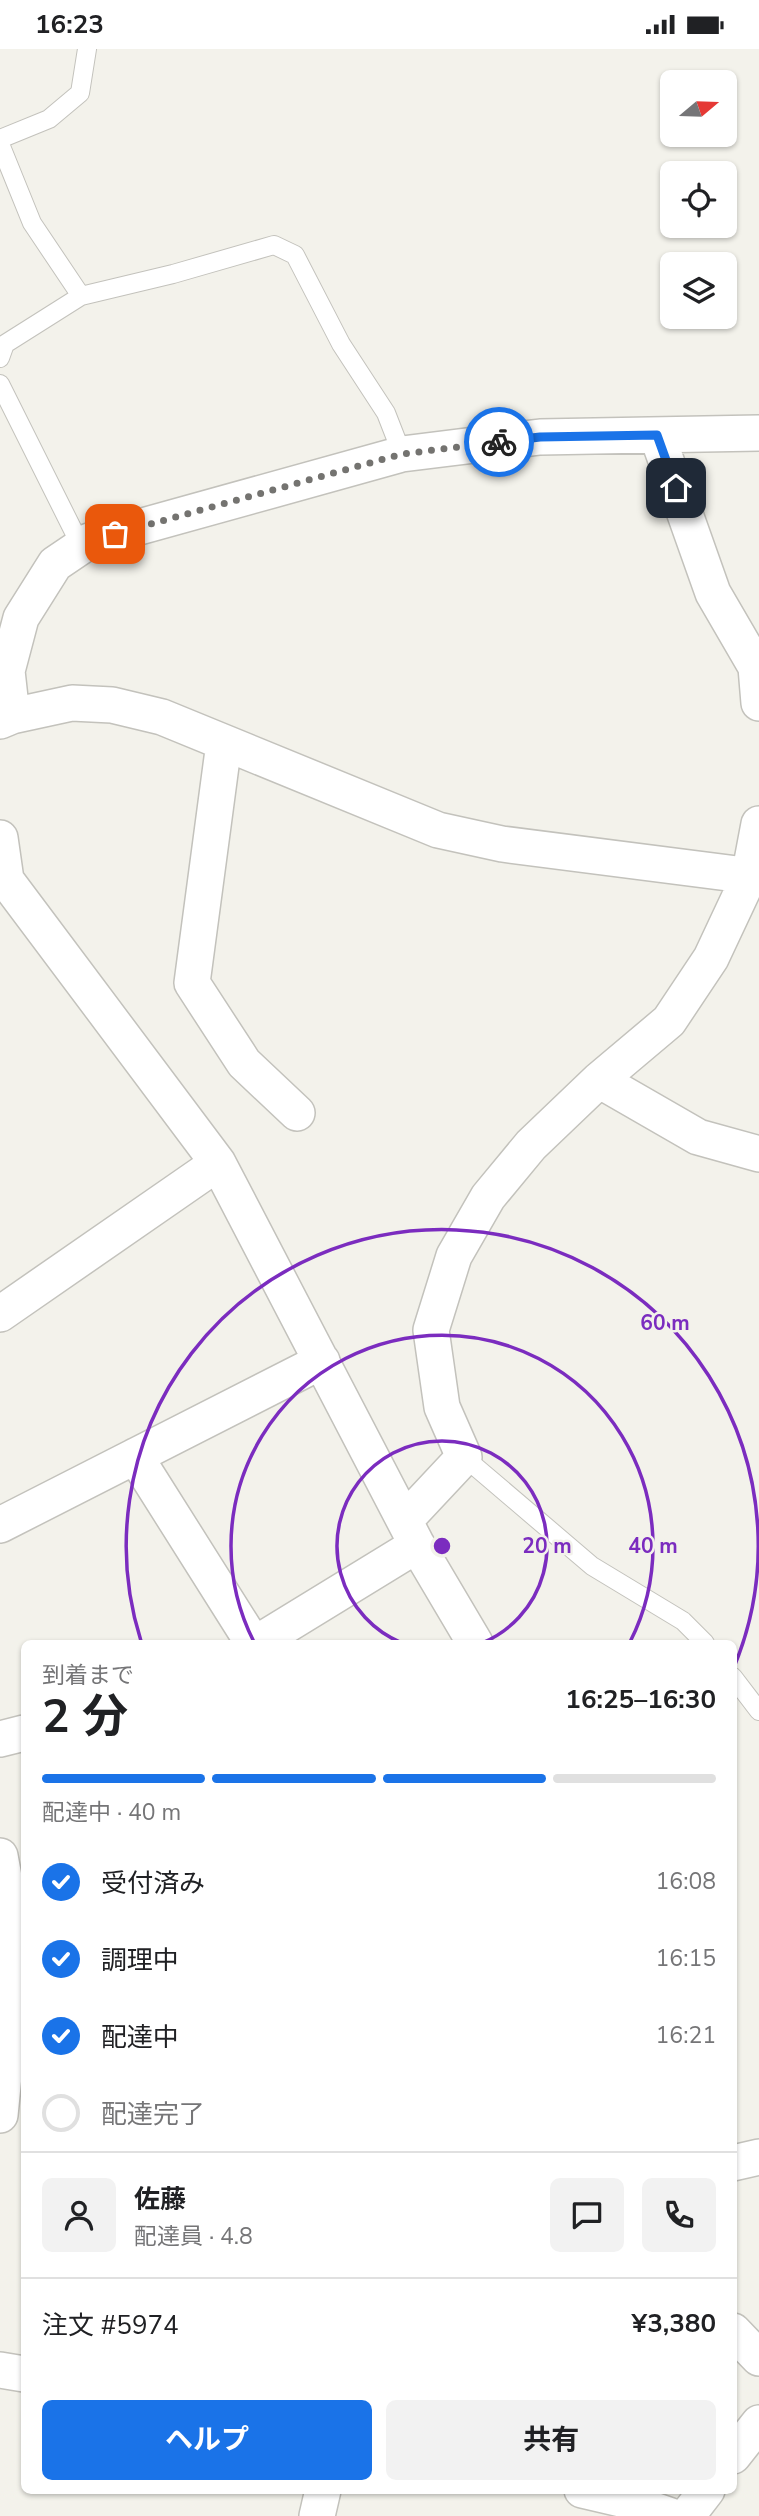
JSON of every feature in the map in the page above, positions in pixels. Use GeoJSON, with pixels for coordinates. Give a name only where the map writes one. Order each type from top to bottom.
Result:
{"type":"FeatureCollection","features":[{"type":"Feature","properties":{"kind":"street"},"geometry":{"type":"LineString","coordinates":[[754,877],[502,844],[438,831],[162,717],[112,705],[72,703],[6,718],[7,671],[21,618],[55,564],[89,541],[402,454],[540,437],[759,433]]}},
{"type":"Feature","properties":{"kind":"street"},"geometry":{"type":"LineString","coordinates":[[657,435],[713,593],[758,666],[759,702]]}},
{"type":"Feature","properties":{"kind":"street"},"geometry":{"type":"LineString","coordinates":[[225,743],[192,983],[244,1063],[297,1113]]}},
{"type":"Feature","properties":{"kind":"street"},"geometry":{"type":"LineString","coordinates":[[259,1640],[411,1532],[464,1457],[442,1407],[431,1330],[454,1256],[488,1197],[531,1145],[599,1080],[669,1021],[711,958],[754,877],[759,824]]}},
{"type":"Feature","properties":{"kind":"street"},"geometry":{"type":"LineString","coordinates":[[0,838],[6,880],[218,1163],[411,1532],[473,1640]]}},
{"type":"Feature","properties":{"kind":"street"},"geometry":{"type":"LineString","coordinates":[[599,1080],[698,1137],[759,1154]]}},
{"type":"Feature","properties":{"kind":"street"},"geometry":{"type":"LineString","coordinates":[[0,1314],[218,1163]]}},
{"type":"Feature","properties":{"kind":"street"},"geometry":{"type":"LineString","coordinates":[[0,1525],[322,1361]]}},
{"type":"Feature","properties":{"kind":"street"},"geometry":{"type":"LineString","coordinates":[[135,1456],[253,1640]]}},
{"type":"Feature","properties":{"kind":"street"},"geometry":{"type":"LineString","coordinates":[[0,1739],[21,1734]]}},
{"type":"Feature","properties":{"kind":"street"},"geometry":{"type":"LineString","coordinates":[[0,1856],[16,1898],[17,1947],[0,2115]]}},
{"type":"Feature","properties":{"kind":"street"},"geometry":{"type":"LineString","coordinates":[[737,2162],[759,2157]]}},
{"type":"Feature","properties":{"kind":"street"},"geometry":{"type":"LineString","coordinates":[[737,2335],[759,2358]]}},
{"type":"Feature","properties":{"kind":"street"},"geometry":{"type":"LineString","coordinates":[[0,2370],[21,2374]]}},
{"type":"Feature","properties":{"kind":"street"},"geometry":{"type":"LineString","coordinates":[[737,2451],[759,2423]]}},
{"type":"Feature","properties":{"kind":"street"},"geometry":{"type":"LineString","coordinates":[[317,2516],[322,2494]]}},
{"type":"Feature","properties":{"kind":"street"},"geometry":{"type":"LineString","coordinates":[[596,2494],[671,2516]]}},
{"type":"Feature","properties":{"kind":"street"},"geometry":{"type":"LineString","coordinates":[[687,2516],[704,2494]]}},
{"type":"Feature","properties":{"kind":"lane"},"geometry":{"type":"LineString","coordinates":[[0,139],[49,119],[80,93],[87,49]]}},
{"type":"Feature","properties":{"kind":"lane"},"geometry":{"type":"LineString","coordinates":[[0,144],[32,223],[81,296]]}},
{"type":"Feature","properties":{"kind":"lane"},"geometry":{"type":"LineString","coordinates":[[0,358],[5,344],[81,296],[274,246],[295,255],[341,344],[386,413],[402,454]]}},
{"type":"Feature","properties":{"kind":"lane"},"geometry":{"type":"LineString","coordinates":[[0,384],[81,547]]}},
{"type":"Feature","properties":{"kind":"lane"},"geometry":{"type":"LineString","coordinates":[[464,1457],[592,1566],[683,1621],[702,1640]]}},
{"type":"Feature","properties":{"kind":"lane"},"geometry":{"type":"LineString","coordinates":[[737,1682],[759,1711]]}},
{"type":"Feature","properties":{"kind":"way so far"},"geometry":{"type":"LineString","coordinates":[[115,534],[402,454],[499,442]]}},
{"type":"Feature","properties":{"kind":"route"},"geometry":{"type":"LineString","coordinates":[[499,442],[540,437],[657,435],[676,488]]}}]}
